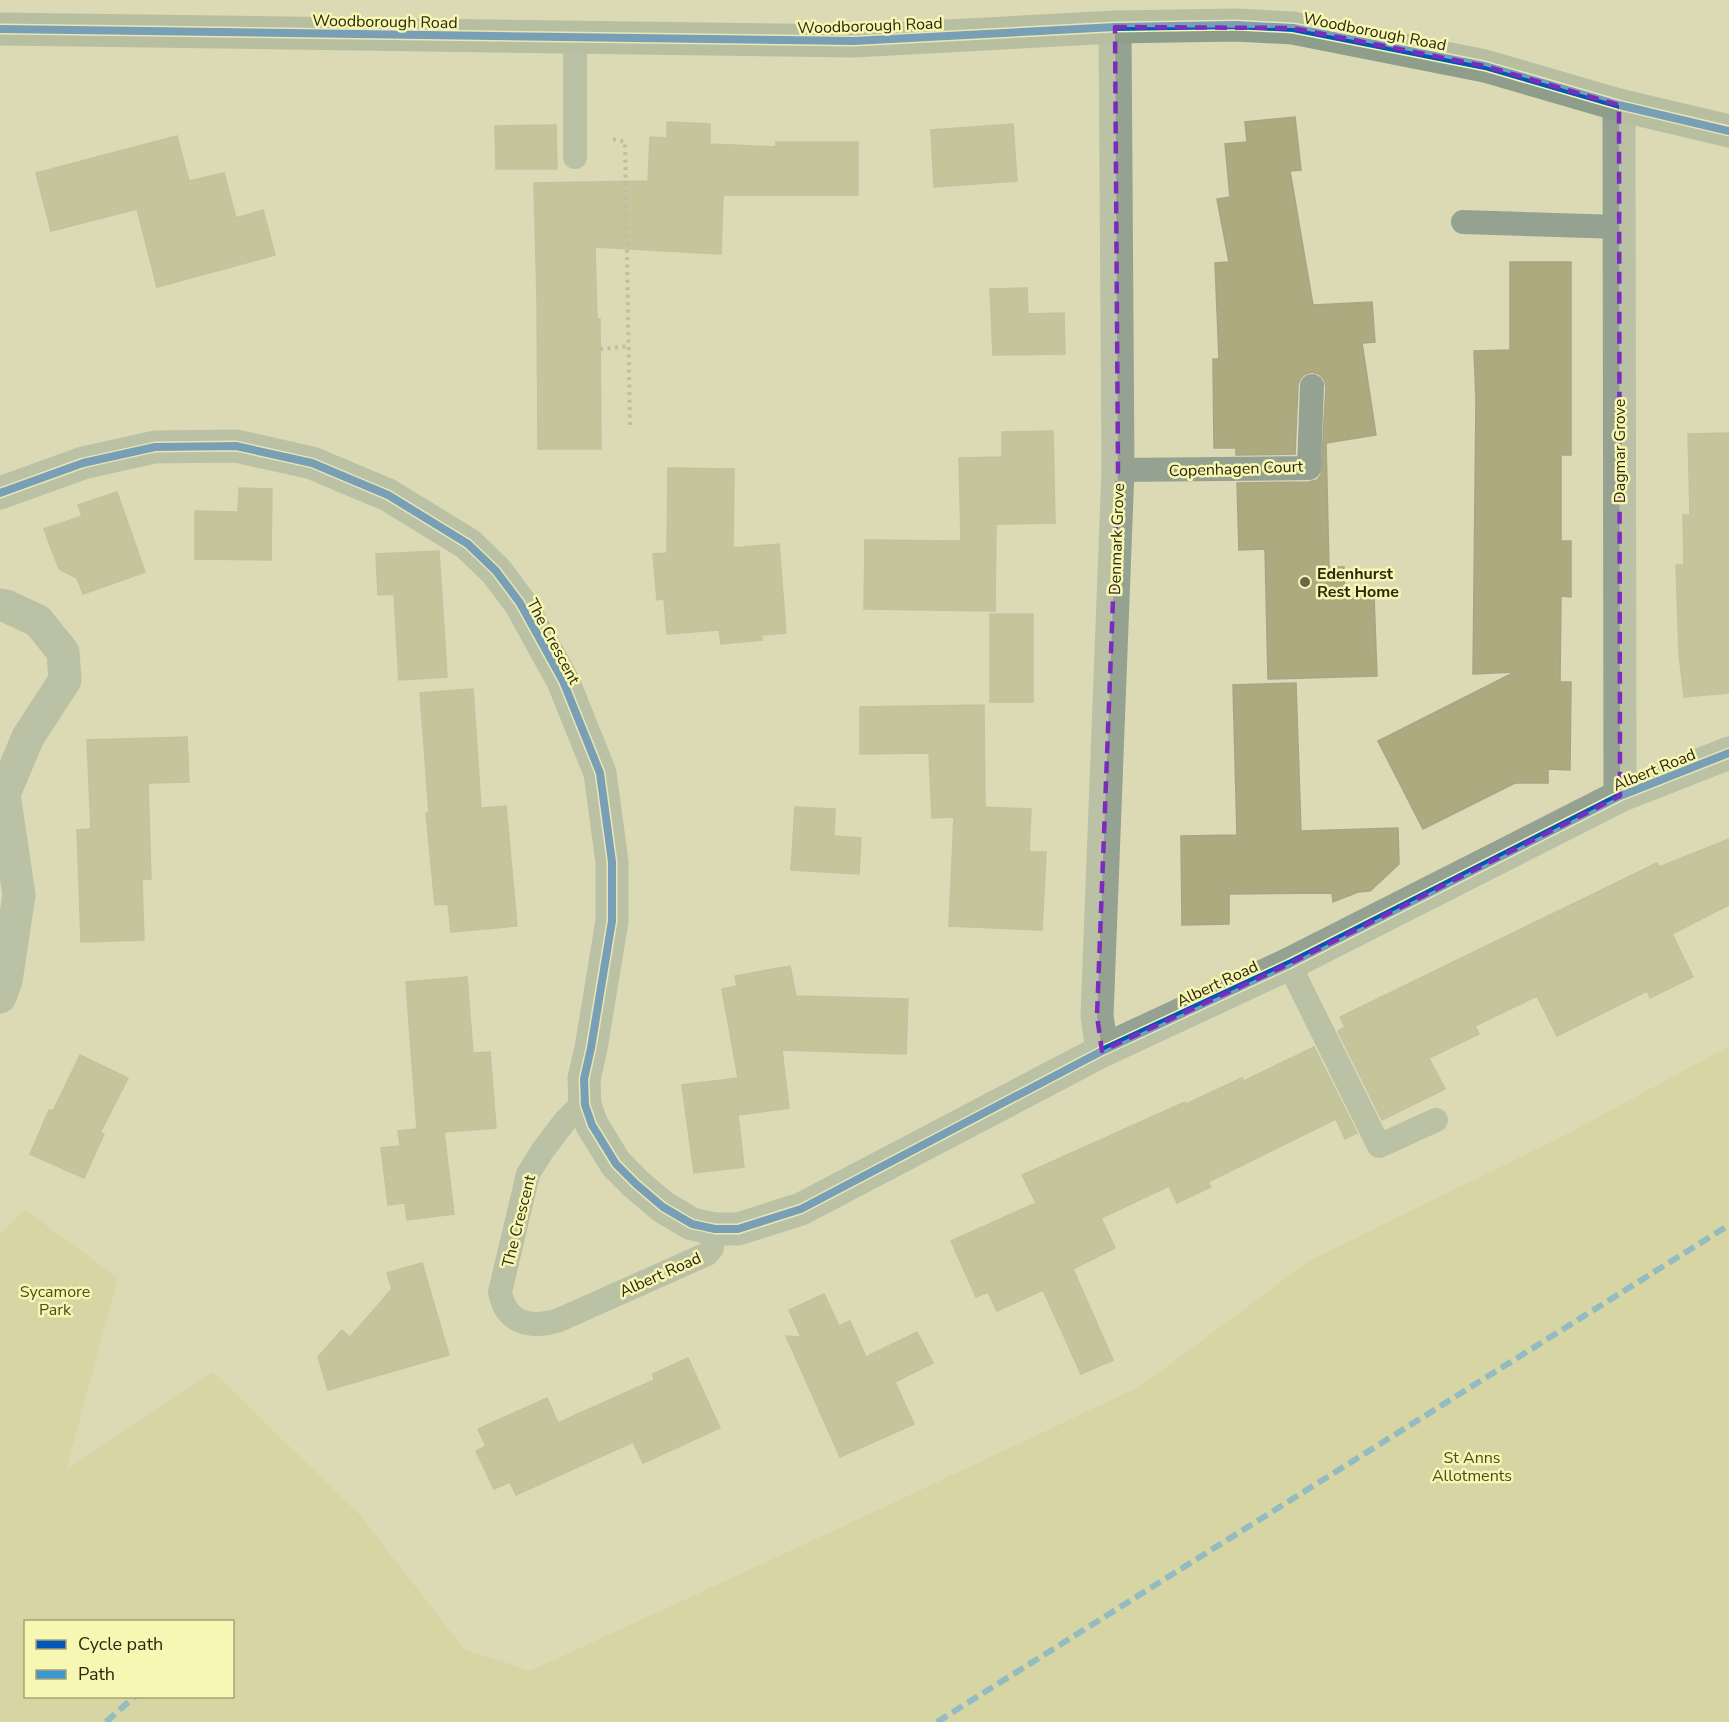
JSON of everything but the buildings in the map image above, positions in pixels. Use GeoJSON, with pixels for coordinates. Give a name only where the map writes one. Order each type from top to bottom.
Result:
{"type":"FeatureCollection","features":[{"type":"Feature","properties":{"kind":"main road","name":"Woodborough Road"},"geometry":{"type":"LineString","coordinates":[[0,29],[854,42],[1115,27],[1236,25],[1293,28],[1485,66],[1619,105],[1729,131]]}},
{"type":"Feature","properties":{"kind":"street","name":"Denmark Grove"},"geometry":{"type":"LineString","coordinates":[[1102,1051],[1097,1016],[1119,470],[1115,27]]}},
{"type":"Feature","properties":{"kind":"street","name":"Dagmar Grove"},"geometry":{"type":"LineString","coordinates":[[1619,105],[1620,796]]}},
{"type":"Feature","properties":{"kind":"street","name":"The Crescent"},"geometry":{"type":"LineString","coordinates":[[0,493],[82,463],[155,447],[236,446],[312,463],[388,495],[468,544],[496,571],[520,603],[563,681],[600,773],[612,862],[612,921],[584,1079],[585,1105],[592,1125],[604,1146],[616,1164],[636,1184],[663,1207],[692,1224],[715,1229]]}},
{"type":"Feature","properties":{"kind":"street"},"geometry":{"type":"LineString","coordinates":[[0,605],[38,621],[63,652],[65,680],[28,737],[4,794],[19,895],[6,981],[0,997]]}},
{"type":"Feature","properties":{"kind":"street","name":"Albert Road"},"geometry":{"type":"LineString","coordinates":[[715,1229],[738,1229],[801,1209],[1102,1051],[1289,964],[1620,796],[1729,753]]}},
{"type":"Feature","properties":{"kind":"lane"},"geometry":{"type":"LineString","coordinates":[[575,37],[575,157]]}},
{"type":"Feature","properties":{"kind":"lane"},"geometry":{"type":"LineString","coordinates":[[1463,222],[1619,227]]}},
{"type":"Feature","properties":{"kind":"lane","name":"Copenhagen Court"},"geometry":{"type":"LineString","coordinates":[[1119,470],[1310,468],[1312,386]]}},
{"type":"Feature","properties":{"kind":"lane"},"geometry":{"type":"LineString","coordinates":[[1289,964],[1379,1146],[1436,1120]]}},
{"type":"Feature","properties":{"kind":"lane","name":"The Crescent"},"geometry":{"type":"LineString","coordinates":[[514,1318],[503,1304],[500,1292],[528,1174],[565,1121],[577,1109],[585,1105]]}},
{"type":"Feature","properties":{"kind":"lane","name":"Albert Road"},"geometry":{"type":"LineString","coordinates":[[514,1318],[534,1324],[546,1324],[559,1320],[706,1254],[712,1248],[715,1229]]}},
{"type":"Feature","properties":{"kind":"path"},"geometry":{"type":"LineString","coordinates":[[613,139],[625,142],[630,427]]}},
{"type":"Feature","properties":{"kind":"path"},"geometry":{"type":"LineString","coordinates":[[600,349],[629,346]]}},
{"type":"Feature","properties":{"kind":"highlighted area"},"geometry":{"type":"Polygon","coordinates":[[[1115,27],[1293,28],[1485,66],[1619,105],[1620,796],[1289,964],[1102,1051],[1097,1016],[1118,470],[1115,27]]]}},
{"type":"Feature","properties":{"kind":"green space","name":"St Anns Allotments"},"geometry":{"type":"Polygon","coordinates":[[[1729,1046],[1729,1722],[0,1722],[0,1234],[24,1209],[118,1278],[66,1470],[213,1372],[359,1514],[464,1649],[530,1671],[1141,1386],[1307,1262],[1571,1132],[1729,1046]]]}},
{"type":"Feature","properties":{"kind":"marked path"},"geometry":{"type":"LineString","coordinates":[[937,1722],[1729,1225]]}},
{"type":"Feature","properties":{"kind":"marked path"},"geometry":{"type":"LineString","coordinates":[[106,1722],[133,1698]]}},
{"type":"Feature","properties":{"kind":"cycle path"},"geometry":{"type":"LineString","coordinates":[[0,29],[854,41],[1115,27],[1236,25],[1293,28],[1485,66],[1619,105],[1729,131]]}},
{"type":"Feature","properties":{"kind":"cycle path"},"geometry":{"type":"LineString","coordinates":[[0,493],[83,463],[155,447],[236,446],[312,463],[388,495],[468,544],[496,571],[520,603],[563,681],[600,773],[612,862],[612,921],[584,1079],[585,1105],[592,1125],[616,1164],[636,1184],[663,1207],[692,1224],[715,1229],[738,1229],[801,1209],[1102,1051],[1289,964],[1620,796],[1729,753]]}},
{"type":"Feature","properties":{"kind":"place","name":"Edenhurst Rest Home"},"geometry":{"type":"Point","coordinates":[1305,582]}},
{"type":"Feature","properties":{"kind":"park label","name":"Sycamore Park"},"geometry":{"type":"Point","coordinates":[55,1300]}}]}
